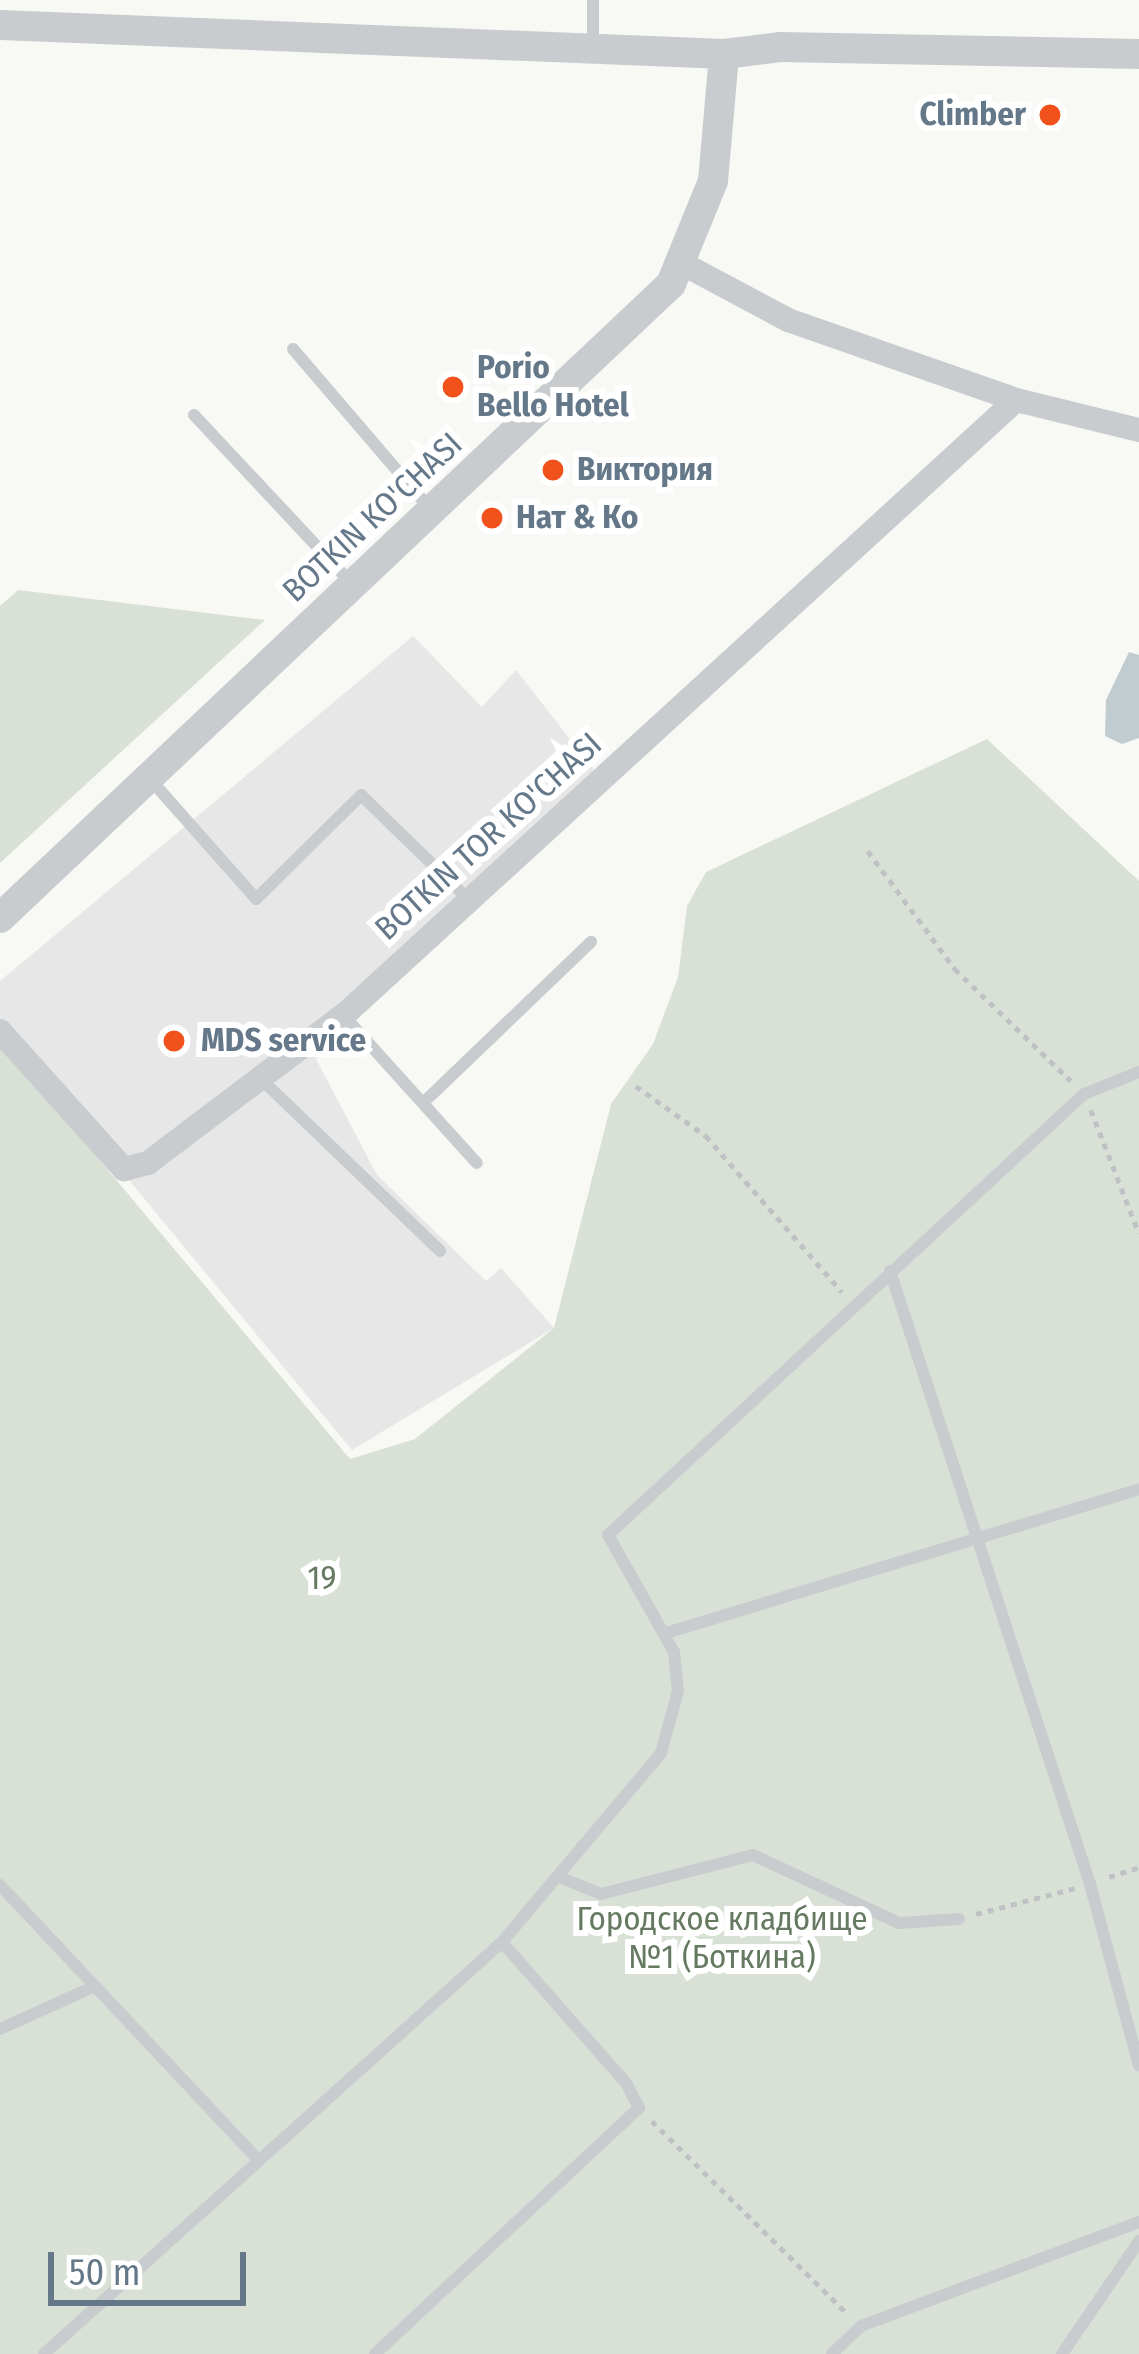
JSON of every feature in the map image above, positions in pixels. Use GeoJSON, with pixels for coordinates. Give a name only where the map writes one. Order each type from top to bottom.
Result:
{"type":"FeatureCollection","features":[{"type":"Feature","properties":{"kind":"street"},"geometry":{"type":"LineString","coordinates":[[0,25],[724,54],[780,47],[1139,54]]}},
{"type":"Feature","properties":{"kind":"street"},"geometry":{"type":"LineString","coordinates":[[724,54],[777,68],[1139,73]]}},
{"type":"Feature","properties":{"kind":"street","name":"BOTKIN KO'CHASI"},"geometry":{"type":"LineString","coordinates":[[0,918],[433,512],[685,265],[713,181],[724,54]]}},
{"type":"Feature","properties":{"kind":"street"},"geometry":{"type":"LineString","coordinates":[[685,265],[788,320],[1016,400],[1139,430]]}},
{"type":"Feature","properties":{"kind":"street","name":"BOTKIN TOR KO'CHASI"},"geometry":{"type":"LineString","coordinates":[[0,1031],[124,1169],[148,1163],[264,1082],[344,1015],[1016,400]]}},
{"type":"Feature","properties":{"kind":"lane"},"geometry":{"type":"LineString","coordinates":[[592,48],[593,0]]}},
{"type":"Feature","properties":{"kind":"lane"},"geometry":{"type":"LineString","coordinates":[[293,349],[433,512]]}},
{"type":"Feature","properties":{"kind":"lane"},"geometry":{"type":"LineString","coordinates":[[194,415],[353,586]]}},
{"type":"Feature","properties":{"kind":"lane"},"geometry":{"type":"LineString","coordinates":[[150,779],[256,899],[361,795],[469,900]]}},
{"type":"Feature","properties":{"kind":"lane"},"geometry":{"type":"LineString","coordinates":[[423,1103],[591,942]]}},
{"type":"Feature","properties":{"kind":"lane"},"geometry":{"type":"LineString","coordinates":[[344,1015],[477,1163]]}},
{"type":"Feature","properties":{"kind":"lane"},"geometry":{"type":"LineString","coordinates":[[44,2354],[255,2157],[502,1942],[562,1878],[661,1753],[678,1691],[666,1633],[608,1535],[1084,1094],[1139,1072]]}},
{"type":"Feature","properties":{"kind":"lane"},"geometry":{"type":"LineString","coordinates":[[264,1082],[440,1251]]}},
{"type":"Feature","properties":{"kind":"lane"},"geometry":{"type":"LineString","coordinates":[[890,1271],[971,1534],[1090,1884],[1134,2027],[1139,2066]]}},
{"type":"Feature","properties":{"kind":"lane"},"geometry":{"type":"LineString","coordinates":[[666,1633],[971,1534],[1139,1489]]}},
{"type":"Feature","properties":{"kind":"lane"},"geometry":{"type":"LineString","coordinates":[[562,1878],[601,1894],[753,1855],[899,1923],[958,1919]]}},
{"type":"Feature","properties":{"kind":"lane"},"geometry":{"type":"LineString","coordinates":[[0,1885],[255,2157]]}},
{"type":"Feature","properties":{"kind":"lane"},"geometry":{"type":"LineString","coordinates":[[375,2354],[640,2108],[627,2084],[502,1942]]}},
{"type":"Feature","properties":{"kind":"lane"},"geometry":{"type":"LineString","coordinates":[[0,2029],[93,1987]]}},
{"type":"Feature","properties":{"kind":"lane"},"geometry":{"type":"LineString","coordinates":[[832,2354],[861,2326],[1139,2222]]}},
{"type":"Feature","properties":{"kind":"lane"},"geometry":{"type":"LineString","coordinates":[[1062,2354],[1139,2241]]}},
{"type":"Feature","properties":{"kind":"path"},"geometry":{"type":"LineString","coordinates":[[868,851],[955,970],[1084,1094],[1139,1233]]}},
{"type":"Feature","properties":{"kind":"path"},"geometry":{"type":"LineString","coordinates":[[636,1086],[706,1136],[854,1305]]}},
{"type":"Feature","properties":{"kind":"path"},"geometry":{"type":"LineString","coordinates":[[958,1919],[1139,1867]]}},
{"type":"Feature","properties":{"kind":"path"},"geometry":{"type":"LineString","coordinates":[[640,2108],[861,2326]]}},
{"type":"Feature","properties":{"kind":"shaded area","name":"MDS service"},"geometry":{"type":"Polygon","coordinates":[[[413,636],[482,707],[516,670],[594,770],[316,1059],[377,1175],[486,1281],[501,1268],[554,1328],[352,1450],[0,1024],[0,981],[413,636]]]}},
{"type":"Feature","properties":{"kind":"shaded area"},"geometry":{"type":"Polygon","coordinates":[[[1129,652],[1139,655],[1139,738],[1122,744],[1105,736],[1106,700],[1129,652]]]}},
{"type":"Feature","properties":{"kind":"green space"},"geometry":{"type":"Polygon","coordinates":[[[18,590],[265,620],[0,863],[0,606],[18,590]]]}},
{"type":"Feature","properties":{"kind":"green space","name":"Городское кладбище №1 (Боткина)"},"geometry":{"type":"Polygon","coordinates":[[[987,739],[1139,881],[1139,2354],[0,2354],[0,1041],[350,1459],[415,1439],[554,1328],[611,1104],[653,1044],[678,977],[687,906],[706,872],[987,739]]]}},
{"type":"Feature","properties":{"kind":"place","name":"Climber"},"geometry":{"type":"Point","coordinates":[1050,115]}},
{"type":"Feature","properties":{"kind":"place","name":"Porio Bello Hotel"},"geometry":{"type":"Point","coordinates":[453,387]}},
{"type":"Feature","properties":{"kind":"place","name":"Виктория"},"geometry":{"type":"Point","coordinates":[553,470]}},
{"type":"Feature","properties":{"kind":"place","name":"Нат & Ко"},"geometry":{"type":"Point","coordinates":[492,518]}},
{"type":"Feature","properties":{"kind":"place","name":"MDS service"},"geometry":{"type":"Point","coordinates":[174,1041]}},
{"type":"Feature","properties":{"kind":"park label","name":"19"},"geometry":{"type":"Point","coordinates":[322,1579]}}]}
